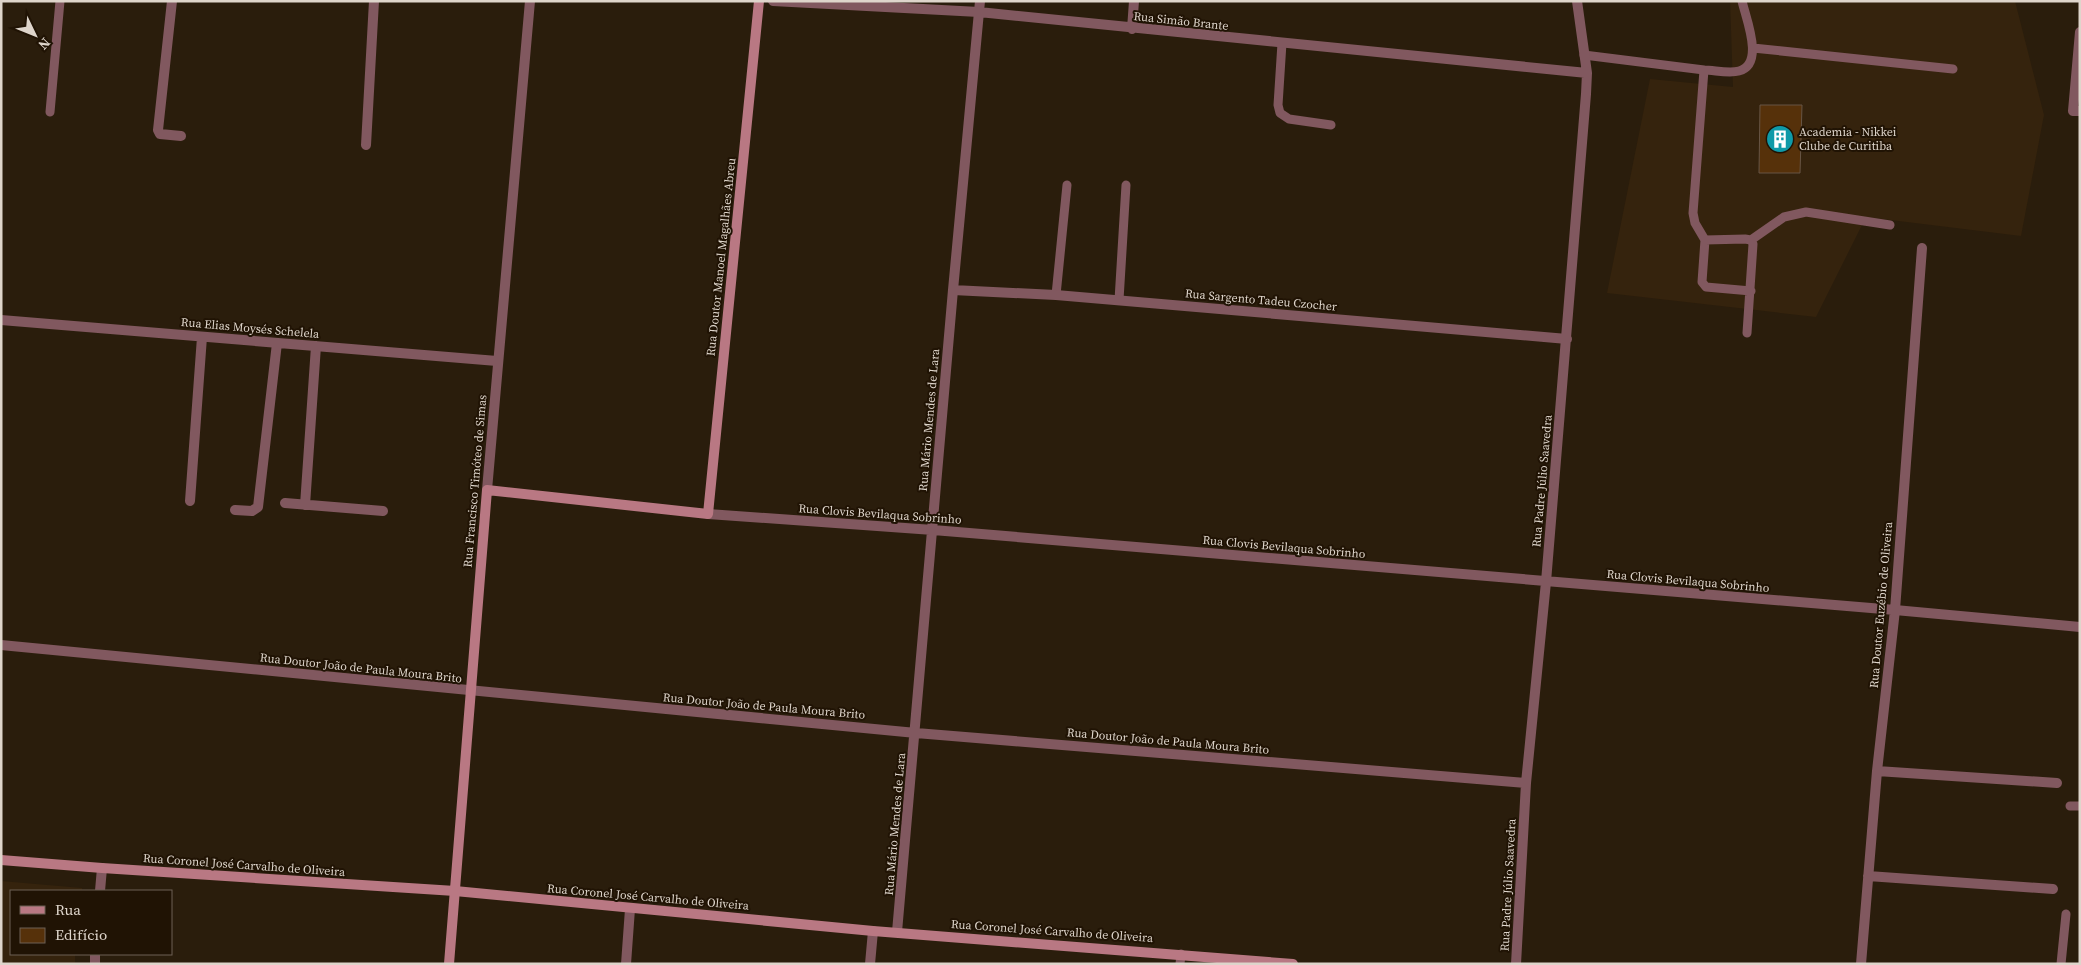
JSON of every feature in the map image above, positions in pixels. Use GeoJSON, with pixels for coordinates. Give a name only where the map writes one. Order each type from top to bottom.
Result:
{"type":"FeatureCollection","features":[{"type":"Feature","properties":{"kind":"street"},"geometry":{"type":"LineString","coordinates":[[172,1],[158,130],[160,134],[181,136]]}},
{"type":"Feature","properties":{"kind":"street"},"geometry":{"type":"LineString","coordinates":[[366,145],[374,1]]}},
{"type":"Feature","properties":{"kind":"street","name":"Rua Francisco Timóteo de Simas"},"geometry":{"type":"LineString","coordinates":[[448,964],[497,362],[530,1]]}},
{"type":"Feature","properties":{"kind":"street","name":"Rua Doutor Manoel Magalhães Abreu"},"geometry":{"type":"LineString","coordinates":[[708,514],[759,1]]}},
{"type":"Feature","properties":{"kind":"street","name":"Rua Simão Brante"},"geometry":{"type":"LineString","coordinates":[[773,1],[979,12],[1132,29],[1586,73]]}},
{"type":"Feature","properties":{"kind":"street","name":"Rua Mário Mendes de Lara"},"geometry":{"type":"LineString","coordinates":[[897,932],[980,1]]}},
{"type":"Feature","properties":{"kind":"street"},"geometry":{"type":"LineString","coordinates":[[1132,29],[1134,1]]}},
{"type":"Feature","properties":{"kind":"street","name":"Rua Padre Júlio Saavedra"},"geometry":{"type":"LineString","coordinates":[[1516,964],[1526,783],[1546,582],[1586,94],[1586,73],[1577,1]]}},
{"type":"Feature","properties":{"kind":"street"},"geometry":{"type":"LineString","coordinates":[[2076,111],[2080,32]]}},
{"type":"Feature","properties":{"kind":"street","name":"Rua Doutor Euzébio de Oliveira"},"geometry":{"type":"LineString","coordinates":[[1861,964],[1877,771],[1894,610],[1922,248]]}},
{"type":"Feature","properties":{"kind":"street","name":"Rua Sargento Tadeu Czocher"},"geometry":{"type":"LineString","coordinates":[[953,290],[1056,294],[1567,339]]}},
{"type":"Feature","properties":{"kind":"street","name":"Rua Elias Moysés Schelela"},"geometry":{"type":"LineString","coordinates":[[1,320],[497,362]]}},
{"type":"Feature","properties":{"kind":"street"},"geometry":{"type":"LineString","coordinates":[[190,501],[202,337]]}},
{"type":"Feature","properties":{"kind":"street"},"geometry":{"type":"LineString","coordinates":[[235,510],[252,511],[258,507],[277,343]]}},
{"type":"Feature","properties":{"kind":"street"},"geometry":{"type":"LineString","coordinates":[[305,505],[316,346]]}},
{"type":"Feature","properties":{"kind":"street","name":"Rua Clovis Bevilaqua Sobrinho"},"geometry":{"type":"LineString","coordinates":[[487,490],[708,514],[933,530],[2080,627]]}},
{"type":"Feature","properties":{"kind":"street"},"geometry":{"type":"LineString","coordinates":[[285,503],[383,511]]}},
{"type":"Feature","properties":{"kind":"street","name":"Rua Doutor João de Paula Moura Brito"},"geometry":{"type":"LineString","coordinates":[[1,645],[916,733],[1526,783]]}},
{"type":"Feature","properties":{"kind":"street"},"geometry":{"type":"LineString","coordinates":[[1877,771],[2057,783]]}},
{"type":"Feature","properties":{"kind":"street","name":"Rua Coronel José Carvalho de Oliveira"},"geometry":{"type":"LineString","coordinates":[[1,860],[455,891],[630,909],[1180,959],[1293,964]]}},
{"type":"Feature","properties":{"kind":"street"},"geometry":{"type":"LineString","coordinates":[[100,890],[102,868]]}},
{"type":"Feature","properties":{"kind":"street"},"geometry":{"type":"LineString","coordinates":[[1868,876],[2053,889]]}},
{"type":"Feature","properties":{"kind":"street"},"geometry":{"type":"LineString","coordinates":[[626,964],[630,909]]}},
{"type":"Feature","properties":{"kind":"street"},"geometry":{"type":"LineString","coordinates":[[870,964],[873,931]]}},
{"type":"Feature","properties":{"kind":"lane"},"geometry":{"type":"LineString","coordinates":[[50,112],[60,1]]}},
{"type":"Feature","properties":{"kind":"lane"},"geometry":{"type":"LineString","coordinates":[[1584,55],[1704,70],[1738,72],[1746,68],[1752,59],[1753,48],[1742,1]]}},
{"type":"Feature","properties":{"kind":"lane"},"geometry":{"type":"LineString","coordinates":[[1282,43],[1278,106],[1280,113],[1289,119],[1331,125]]}},
{"type":"Feature","properties":{"kind":"lane"},"geometry":{"type":"LineString","coordinates":[[1753,48],[1953,69]]}},
{"type":"Feature","properties":{"kind":"lane"},"geometry":{"type":"LineString","coordinates":[[1704,70],[1693,213],[1695,223],[1705,240],[1704,285],[1706,287],[1751,291]]}},
{"type":"Feature","properties":{"kind":"lane"},"geometry":{"type":"LineString","coordinates":[[1056,294],[1067,185]]}},
{"type":"Feature","properties":{"kind":"lane"},"geometry":{"type":"LineString","coordinates":[[1119,300],[1126,185]]}},
{"type":"Feature","properties":{"kind":"lane"},"geometry":{"type":"LineString","coordinates":[[1705,240],[1751,240],[1784,217],[1806,212],[1890,225]]}},
{"type":"Feature","properties":{"kind":"lane"},"geometry":{"type":"LineString","coordinates":[[1746,332],[1751,291],[1753,244],[1751,240]]}},
{"type":"Feature","properties":{"kind":"lane"},"geometry":{"type":"LineString","coordinates":[[2070,806],[2080,806]]}},
{"type":"Feature","properties":{"kind":"lane"},"geometry":{"type":"LineString","coordinates":[[2062,964],[2066,914]]}},
{"type":"Feature","properties":{"kind":"shaded area"},"geometry":{"type":"Polygon","coordinates":[[[1730,1],[2015,1],[2044,115],[2021,236],[1866,217],[1816,317],[1607,293],[1650,79],[1733,87],[1730,1]]]}},
{"type":"Feature","properties":{"kind":"shaded area"},"geometry":{"type":"Polygon","coordinates":[[[1,881],[82,888],[82,890],[10,890],[10,955],[75,955],[75,964],[1,964],[1,881]]]}},
{"type":"Feature","properties":{"kind":"building","name":"Academia - Nikkei Clube de Curitiba"},"geometry":{"type":"Polygon","coordinates":[[[1760,105],[1802,105],[1800,173],[1759,173],[1760,105]]]}},
{"type":"Feature","properties":{"kind":"place","name":"Academia - Nikkei Clube de Curitiba"},"geometry":{"type":"Point","coordinates":[1780,139]}}]}
